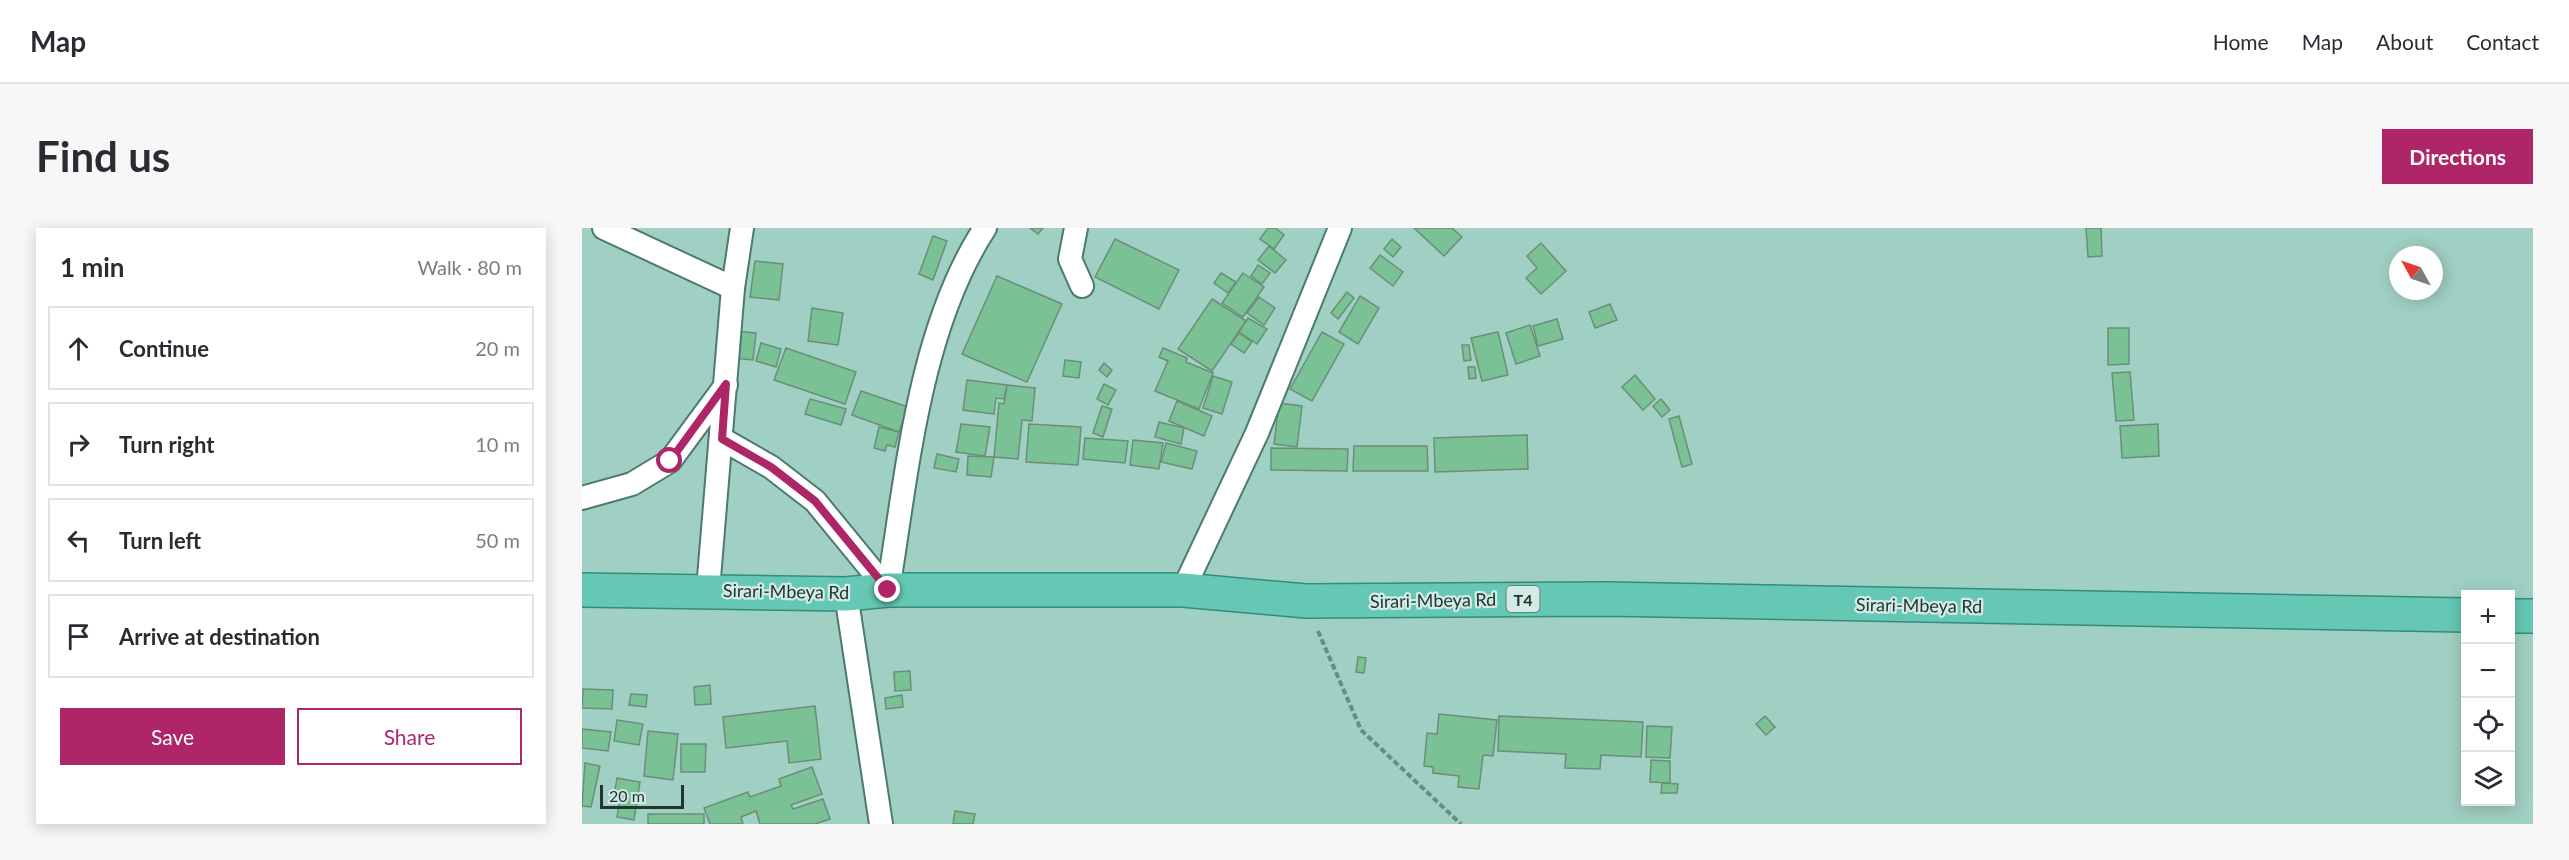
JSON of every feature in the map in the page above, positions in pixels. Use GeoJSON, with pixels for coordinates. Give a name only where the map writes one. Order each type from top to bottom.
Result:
{"type":"FeatureCollection","features":[{"type":"Feature","properties":{"kind":"highway","name":"Sirari-Mbeya Rd"},"geometry":{"type":"LineString","coordinates":[[582,590],[708,590],[846,594],[888,590],[1184,590],[1306,601],[1607,598],[2461,615]]}},
{"type":"Feature","properties":{"kind":"highway"},"geometry":{"type":"LineString","coordinates":[[2515,616],[2533,616]]}},
{"type":"Feature","properties":{"kind":"street"},"geometry":{"type":"LineString","coordinates":[[604,228],[733,288]]}},
{"type":"Feature","properties":{"kind":"street"},"geometry":{"type":"LineString","coordinates":[[708,590],[733,288],[742,228]]}},
{"type":"Feature","properties":{"kind":"street"},"geometry":{"type":"LineString","coordinates":[[888,590],[920,396],[943,318],[973,246],[985,228]]}},
{"type":"Feature","properties":{"kind":"street"},"geometry":{"type":"LineString","coordinates":[[1076,228],[1070,259],[1082,286]]}},
{"type":"Feature","properties":{"kind":"street"},"geometry":{"type":"LineString","coordinates":[[1184,590],[1257,433],[1340,228]]}},
{"type":"Feature","properties":{"kind":"street"},"geometry":{"type":"LineString","coordinates":[[582,498],[632,484],[670,461],[726,384]]}},
{"type":"Feature","properties":{"kind":"street"},"geometry":{"type":"LineString","coordinates":[[722,439],[771,467],[815,501],[888,590]]}},
{"type":"Feature","properties":{"kind":"street"},"geometry":{"type":"LineString","coordinates":[[846,594],[881,824]]}},
{"type":"Feature","properties":{"kind":"path"},"geometry":{"type":"LineString","coordinates":[[1306,601],[1361,730],[1461,824]]}},
{"type":"Feature","properties":{"kind":"building"},"geometry":{"type":"Polygon","coordinates":[[[1030,228],[1043,228],[1038,234],[1030,228]]]}},
{"type":"Feature","properties":{"kind":"building"},"geometry":{"type":"Polygon","coordinates":[[[1268,228],[1275,228],[1284,235],[1274,249],[1260,239],[1268,228]]]}},
{"type":"Feature","properties":{"kind":"building"},"geometry":{"type":"Polygon","coordinates":[[[1414,228],[1452,228],[1462,237],[1444,256],[1414,228]]]}},
{"type":"Feature","properties":{"kind":"building"},"geometry":{"type":"Polygon","coordinates":[[[2086,228],[2101,228],[2102,256],[2088,257],[2086,228]]]}},
{"type":"Feature","properties":{"kind":"building"},"geometry":{"type":"Polygon","coordinates":[[[933,236],[947,241],[933,280],[919,274],[933,236]]]}},
{"type":"Feature","properties":{"kind":"building"},"geometry":{"type":"Polygon","coordinates":[[[1115,239],[1179,270],[1159,309],[1095,277],[1115,239]]]}},
{"type":"Feature","properties":{"kind":"building"},"geometry":{"type":"Polygon","coordinates":[[[1392,239],[1401,247],[1393,257],[1384,249],[1392,239]]]}},
{"type":"Feature","properties":{"kind":"building"},"geometry":{"type":"Polygon","coordinates":[[[1541,243],[1566,271],[1541,294],[1526,278],[1537,268],[1527,256],[1541,243]]]}},
{"type":"Feature","properties":{"kind":"building"},"geometry":{"type":"Polygon","coordinates":[[[1269,246],[1286,260],[1275,273],[1258,260],[1269,246]]]}},
{"type":"Feature","properties":{"kind":"building"},"geometry":{"type":"Polygon","coordinates":[[[1380,255],[1403,272],[1393,286],[1370,268],[1380,255]]]}},
{"type":"Feature","properties":{"kind":"building"},"geometry":{"type":"Polygon","coordinates":[[[755,261],[783,264],[779,300],[750,297],[755,261]]]}},
{"type":"Feature","properties":{"kind":"building"},"geometry":{"type":"Polygon","coordinates":[[[1258,265],[1270,273],[1262,284],[1251,276],[1258,265]]]}},
{"type":"Feature","properties":{"kind":"building"},"geometry":{"type":"Polygon","coordinates":[[[1221,273],[1236,282],[1228,293],[1214,283],[1221,273]]]}},
{"type":"Feature","properties":{"kind":"building"},"geometry":{"type":"Polygon","coordinates":[[[1243,273],[1264,287],[1243,317],[1222,303],[1243,273]]]}},
{"type":"Feature","properties":{"kind":"building"},"geometry":{"type":"Polygon","coordinates":[[[997,276],[1062,304],[1027,382],[962,354],[997,276]]]}},
{"type":"Feature","properties":{"kind":"building"},"geometry":{"type":"Polygon","coordinates":[[[1347,292],[1354,298],[1338,319],[1331,313],[1347,292]]]}},
{"type":"Feature","properties":{"kind":"building"},"geometry":{"type":"Polygon","coordinates":[[[1360,296],[1379,308],[1358,344],[1339,332],[1360,296]]]}},
{"type":"Feature","properties":{"kind":"building"},"geometry":{"type":"Polygon","coordinates":[[[1259,297],[1275,308],[1264,325],[1247,313],[1259,297]]]}},
{"type":"Feature","properties":{"kind":"building"},"geometry":{"type":"Polygon","coordinates":[[[1212,299],[1246,321],[1212,371],[1178,349],[1212,299]]]}},
{"type":"Feature","properties":{"kind":"building"},"geometry":{"type":"Polygon","coordinates":[[[1610,304],[1617,320],[1595,328],[1589,312],[1610,304]]]}},
{"type":"Feature","properties":{"kind":"building"},"geometry":{"type":"Polygon","coordinates":[[[812,308],[843,313],[838,345],[808,341],[812,308]]]}},
{"type":"Feature","properties":{"kind":"building"},"geometry":{"type":"Polygon","coordinates":[[[1248,318],[1267,329],[1257,344],[1239,332],[1248,318]]]}},
{"type":"Feature","properties":{"kind":"building"},"geometry":{"type":"Polygon","coordinates":[[[1557,319],[1563,339],[1538,346],[1533,326],[1557,319]]]}},
{"type":"Feature","properties":{"kind":"building"},"geometry":{"type":"Polygon","coordinates":[[[1530,325],[1540,356],[1516,364],[1506,333],[1530,325]]]}},
{"type":"Feature","properties":{"kind":"building"},"geometry":{"type":"Polygon","coordinates":[[[2108,328],[2129,328],[2129,364],[2108,365],[2108,328]]]}},
{"type":"Feature","properties":{"kind":"building"},"geometry":{"type":"Polygon","coordinates":[[[736,331],[756,333],[753,360],[733,358],[736,331]]]}},
{"type":"Feature","properties":{"kind":"building"},"geometry":{"type":"Polygon","coordinates":[[[1322,332],[1344,344],[1312,401],[1290,389],[1322,332]]]}},
{"type":"Feature","properties":{"kind":"building"},"geometry":{"type":"Polygon","coordinates":[[[1498,332],[1508,375],[1482,381],[1471,338],[1498,332]]]}},
{"type":"Feature","properties":{"kind":"building"},"geometry":{"type":"Polygon","coordinates":[[[1239,333],[1252,342],[1244,353],[1231,344],[1239,333]]]}},
{"type":"Feature","properties":{"kind":"building"},"geometry":{"type":"Polygon","coordinates":[[[761,343],[781,349],[776,367],[756,361],[761,343]]]}},
{"type":"Feature","properties":{"kind":"building"},"geometry":{"type":"Polygon","coordinates":[[[1462,345],[1469,345],[1471,360],[1464,361],[1462,345]]]}},
{"type":"Feature","properties":{"kind":"building"},"geometry":{"type":"Polygon","coordinates":[[[786,348],[856,372],[845,404],[774,380],[786,348]]]}},
{"type":"Feature","properties":{"kind":"building"},"geometry":{"type":"Polygon","coordinates":[[[1163,348],[1187,358],[1186,362],[1213,373],[1199,409],[1155,391],[1168,361],[1159,357],[1163,348]]]}},
{"type":"Feature","properties":{"kind":"building"},"geometry":{"type":"Polygon","coordinates":[[[1065,360],[1081,362],[1079,378],[1063,376],[1065,360]]]}},
{"type":"Feature","properties":{"kind":"building"},"geometry":{"type":"Polygon","coordinates":[[[1104,363],[1112,370],[1107,377],[1099,370],[1104,363]]]}},
{"type":"Feature","properties":{"kind":"building"},"geometry":{"type":"Polygon","coordinates":[[[1468,367],[1475,367],[1476,378],[1469,379],[1468,367]]]}},
{"type":"Feature","properties":{"kind":"building"},"geometry":{"type":"Polygon","coordinates":[[[2130,372],[2134,420],[2116,421],[2112,373],[2130,372]]]}},
{"type":"Feature","properties":{"kind":"building"},"geometry":{"type":"Polygon","coordinates":[[[1635,375],[1655,399],[1643,410],[1622,387],[1635,375]]]}},
{"type":"Feature","properties":{"kind":"building"},"geometry":{"type":"Polygon","coordinates":[[[1213,376],[1232,382],[1222,414],[1203,408],[1213,376]]]}},
{"type":"Feature","properties":{"kind":"building"},"geometry":{"type":"Polygon","coordinates":[[[967,380],[1007,385],[1004,399],[996,398],[994,414],[963,410],[967,380]]]}},
{"type":"Feature","properties":{"kind":"building"},"geometry":{"type":"Polygon","coordinates":[[[1104,384],[1116,390],[1108,405],[1097,399],[1104,384]]]}},
{"type":"Feature","properties":{"kind":"building"},"geometry":{"type":"Polygon","coordinates":[[[1007,385],[1035,388],[1032,421],[1022,420],[1018,459],[994,457],[999,403],[1004,404],[1007,385]]]}},
{"type":"Feature","properties":{"kind":"building"},"geometry":{"type":"Polygon","coordinates":[[[861,391],[908,407],[899,432],[852,415],[861,391]]]}},
{"type":"Feature","properties":{"kind":"building"},"geometry":{"type":"Polygon","coordinates":[[[810,399],[846,409],[841,425],[805,414],[810,399]]]}},
{"type":"Feature","properties":{"kind":"building"},"geometry":{"type":"Polygon","coordinates":[[[1661,399],[1670,410],[1662,417],[1653,406],[1661,399]]]}},
{"type":"Feature","properties":{"kind":"building"},"geometry":{"type":"Polygon","coordinates":[[[1177,401],[1212,416],[1204,436],[1169,421],[1177,401]]]}},
{"type":"Feature","properties":{"kind":"building"},"geometry":{"type":"Polygon","coordinates":[[[1279,403],[1302,406],[1297,447],[1274,444],[1279,403]]]}},
{"type":"Feature","properties":{"kind":"building"},"geometry":{"type":"Polygon","coordinates":[[[1102,406],[1112,409],[1103,437],[1093,433],[1102,406]]]}},
{"type":"Feature","properties":{"kind":"building"},"geometry":{"type":"Polygon","coordinates":[[[1679,416],[1692,464],[1682,467],[1669,419],[1679,416]]]}},
{"type":"Feature","properties":{"kind":"building"},"geometry":{"type":"Polygon","coordinates":[[[1159,422],[1184,428],[1181,444],[1155,437],[1159,422]]]}},
{"type":"Feature","properties":{"kind":"building"},"geometry":{"type":"Polygon","coordinates":[[[961,424],[990,427],[985,456],[956,452],[961,424]]]}},
{"type":"Feature","properties":{"kind":"building"},"geometry":{"type":"Polygon","coordinates":[[[1029,424],[1081,427],[1078,465],[1026,462],[1029,424]]]}},
{"type":"Feature","properties":{"kind":"building"},"geometry":{"type":"Polygon","coordinates":[[[2158,424],[2159,456],[2122,458],[2120,426],[2158,424]]]}},
{"type":"Feature","properties":{"kind":"building"},"geometry":{"type":"Polygon","coordinates":[[[879,427],[899,432],[895,447],[887,445],[885,451],[874,448],[879,427]]]}},
{"type":"Feature","properties":{"kind":"building"},"geometry":{"type":"Polygon","coordinates":[[[1527,435],[1528,469],[1435,472],[1434,438],[1527,435]]]}},
{"type":"Feature","properties":{"kind":"building"},"geometry":{"type":"Polygon","coordinates":[[[1085,438],[1128,441],[1125,463],[1083,459],[1085,438]]]}},
{"type":"Feature","properties":{"kind":"building"},"geometry":{"type":"Polygon","coordinates":[[[1133,440],[1163,443],[1159,469],[1130,465],[1133,440]]]}},
{"type":"Feature","properties":{"kind":"building"},"geometry":{"type":"Polygon","coordinates":[[[1166,443],[1197,451],[1192,469],[1161,462],[1166,443]]]}},
{"type":"Feature","properties":{"kind":"building"},"geometry":{"type":"Polygon","coordinates":[[[1354,446],[1427,446],[1428,471],[1353,471],[1354,446]]]}},
{"type":"Feature","properties":{"kind":"building"},"geometry":{"type":"Polygon","coordinates":[[[1271,448],[1348,449],[1347,471],[1271,470],[1271,448]]]}},
{"type":"Feature","properties":{"kind":"building"},"geometry":{"type":"Polygon","coordinates":[[[937,454],[959,459],[956,472],[934,468],[937,454]]]}},
{"type":"Feature","properties":{"kind":"building"},"geometry":{"type":"Polygon","coordinates":[[[968,456],[994,457],[991,477],[967,475],[968,456]]]}},
{"type":"Feature","properties":{"kind":"building"},"geometry":{"type":"Polygon","coordinates":[[[1358,657],[1366,658],[1364,673],[1356,672],[1358,657]]]}},
{"type":"Feature","properties":{"kind":"building"},"geometry":{"type":"Polygon","coordinates":[[[910,671],[911,690],[895,691],[894,672],[910,671]]]}},
{"type":"Feature","properties":{"kind":"building"},"geometry":{"type":"Polygon","coordinates":[[[710,685],[711,704],[695,705],[694,687],[710,685]]]}},
{"type":"Feature","properties":{"kind":"building"},"geometry":{"type":"Polygon","coordinates":[[[583,689],[613,690],[612,709],[582,708],[583,689]]]}},
{"type":"Feature","properties":{"kind":"building"},"geometry":{"type":"Polygon","coordinates":[[[631,694],[647,695],[646,707],[629,705],[631,694]]]}},
{"type":"Feature","properties":{"kind":"building"},"geometry":{"type":"Polygon","coordinates":[[[902,695],[903,707],[886,709],[885,698],[902,695]]]}},
{"type":"Feature","properties":{"kind":"building"},"geometry":{"type":"Polygon","coordinates":[[[815,706],[821,759],[789,763],[787,741],[726,748],[723,717],[815,706]]]}},
{"type":"Feature","properties":{"kind":"building"},"geometry":{"type":"Polygon","coordinates":[[[1439,714],[1497,720],[1493,756],[1483,755],[1479,789],[1458,787],[1459,776],[1433,773],[1433,767],[1424,766],[1427,733],[1437,734],[1439,714]]]}},
{"type":"Feature","properties":{"kind":"building"},"geometry":{"type":"Polygon","coordinates":[[[1499,716],[1643,722],[1641,757],[1601,755],[1600,769],[1565,768],[1566,754],[1498,751],[1499,716]]]}},
{"type":"Feature","properties":{"kind":"building"},"geometry":{"type":"Polygon","coordinates":[[[1765,716],[1775,727],[1766,735],[1756,724],[1765,716]]]}},
{"type":"Feature","properties":{"kind":"building"},"geometry":{"type":"Polygon","coordinates":[[[617,720],[643,724],[639,745],[614,741],[617,720]]]}},
{"type":"Feature","properties":{"kind":"building"},"geometry":{"type":"Polygon","coordinates":[[[1647,726],[1672,727],[1670,758],[1646,757],[1647,726]]]}},
{"type":"Feature","properties":{"kind":"building"},"geometry":{"type":"Polygon","coordinates":[[[582,729],[611,732],[608,751],[582,748],[582,729]]]}},
{"type":"Feature","properties":{"kind":"building"},"geometry":{"type":"Polygon","coordinates":[[[648,731],[678,734],[673,780],[644,776],[648,731]]]}},
{"type":"Feature","properties":{"kind":"building"},"geometry":{"type":"Polygon","coordinates":[[[681,744],[706,744],[705,772],[681,772],[681,744]]]}},
{"type":"Feature","properties":{"kind":"building"},"geometry":{"type":"Polygon","coordinates":[[[1651,760],[1670,761],[1670,783],[1650,782],[1651,760]]]}},
{"type":"Feature","properties":{"kind":"building"},"geometry":{"type":"Polygon","coordinates":[[[585,763],[600,766],[591,807],[582,806],[585,763]]]}},
{"type":"Feature","properties":{"kind":"building"},"geometry":{"type":"Polygon","coordinates":[[[812,767],[822,794],[791,805],[793,809],[823,799],[830,819],[815,824],[760,824],[756,811],[741,817],[743,824],[710,824],[704,808],[748,792],[750,797],[781,786],[779,779],[812,767]]]}},
{"type":"Feature","properties":{"kind":"building"},"geometry":{"type":"Polygon","coordinates":[[[617,778],[640,782],[634,820],[617,817],[620,798],[614,796],[617,778]]]}},
{"type":"Feature","properties":{"kind":"building"},"geometry":{"type":"Polygon","coordinates":[[[1662,783],[1678,784],[1677,793],[1661,793],[1662,783]]]}},
{"type":"Feature","properties":{"kind":"building"},"geometry":{"type":"Polygon","coordinates":[[[955,811],[975,814],[973,824],[953,824],[955,811]]]}},
{"type":"Feature","properties":{"kind":"building"},"geometry":{"type":"Polygon","coordinates":[[[648,814],[704,814],[704,824],[648,824],[648,814]]]}},
{"type":"Feature","properties":{"kind":"route"},"geometry":{"type":"LineString","coordinates":[[670,461],[726,384],[722,439],[771,467],[815,501],[888,590]]}}]}
